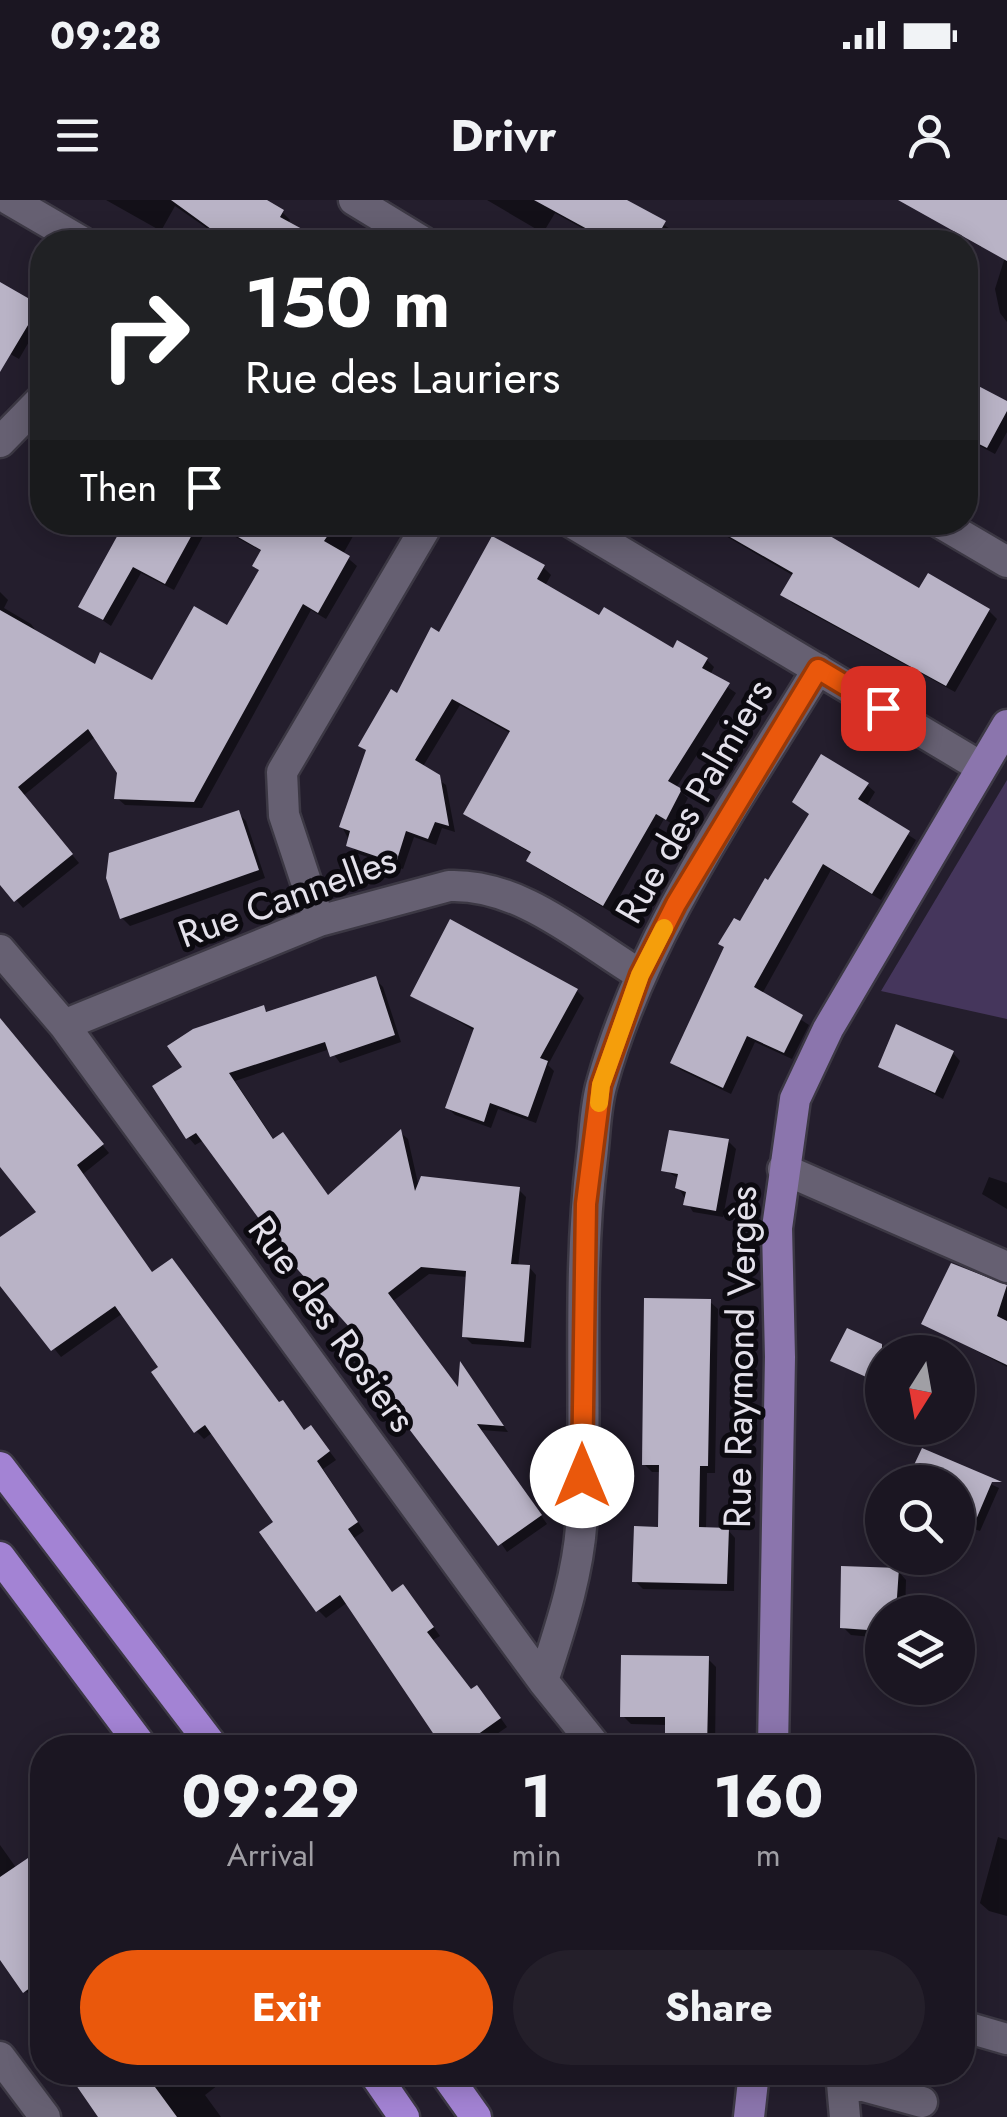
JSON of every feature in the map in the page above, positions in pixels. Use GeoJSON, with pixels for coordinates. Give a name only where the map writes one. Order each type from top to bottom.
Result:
{"type":"FeatureCollection","features":[{"type":"Feature","properties":{"kind":"highway"},"geometry":{"type":"LineString","coordinates":[[0,1467],[204,1735]]}},
{"type":"Feature","properties":{"kind":"highway"},"geometry":{"type":"LineString","coordinates":[[0,1556],[133,1735]]}},
{"type":"Feature","properties":{"kind":"highway"},"geometry":{"type":"LineString","coordinates":[[382,2085],[404,2117]]}},
{"type":"Feature","properties":{"kind":"highway"},"geometry":{"type":"LineString","coordinates":[[453,2085],[476,2117]]}},
{"type":"Feature","properties":{"kind":"main road","name":"Rue Raymond Vergès"},"geometry":{"type":"LineString","coordinates":[[773,1735],[780,1357],[777,1228],[795,1099],[828,1028],[1007,724]]}},
{"type":"Feature","properties":{"kind":"main road"},"geometry":{"type":"LineString","coordinates":[[749,2117],[753,2085]]}},
{"type":"Feature","properties":{"kind":"street"},"geometry":{"type":"LineString","coordinates":[[10,200],[61,230]]}},
{"type":"Feature","properties":{"kind":"street"},"geometry":{"type":"LineString","coordinates":[[354,200],[403,230]]}},
{"type":"Feature","properties":{"kind":"street"},"geometry":{"type":"LineString","coordinates":[[0,442],[30,411]]}},
{"type":"Feature","properties":{"kind":"street"},"geometry":{"type":"LineString","coordinates":[[319,920],[284,815],[282,772],[421,535]]}},
{"type":"Feature","properties":{"kind":"street"},"geometry":{"type":"LineString","coordinates":[[593,535],[981,767]]}},
{"type":"Feature","properties":{"kind":"street"},"geometry":{"type":"LineString","coordinates":[[961,535],[1007,562]]}},
{"type":"Feature","properties":{"kind":"street","name":"Rue des Palmiers"},"geometry":{"type":"LineString","coordinates":[[543,1681],[562,1624],[582,1514],[581,1325],[586,1204],[601,1085],[640,975],[676,904],[818,669]]}},
{"type":"Feature","properties":{"kind":"street","name":"Rue Cannelles"},"geometry":{"type":"LineString","coordinates":[[64,1025],[319,920],[429,889],[479,887],[511,895],[640,975]]}},
{"type":"Feature","properties":{"kind":"street","name":"Rue des Rosiers"},"geometry":{"type":"LineString","coordinates":[[0,950],[64,1025],[543,1681],[587,1735]]}},
{"type":"Feature","properties":{"kind":"street"},"geometry":{"type":"LineString","coordinates":[[783,1169],[1007,1268]]}},
{"type":"Feature","properties":{"kind":"street"},"geometry":{"type":"LineString","coordinates":[[975,2030],[1007,2039]]}},
{"type":"Feature","properties":{"kind":"street"},"geometry":{"type":"LineString","coordinates":[[0,2057],[46,2117]]}},
{"type":"Feature","properties":{"kind":"street"},"geometry":{"type":"LineString","coordinates":[[842,2085],[845,2117]]}},
{"type":"Feature","properties":{"kind":"street"},"geometry":{"type":"LineString","coordinates":[[869,2085],[922,2102]]}},
{"type":"Feature","properties":{"kind":"shaded area"},"geometry":{"type":"Polygon","coordinates":[[[1007,780],[1007,1019],[881,991],[1007,780]]]}},
{"type":"Feature","properties":{"kind":"building"},"geometry":{"type":"Polygon","coordinates":[[[171,200],[267,200],[284,210],[280,217],[304,230],[212,230],[171,200]]]}},
{"type":"Feature","properties":{"kind":"building"},"geometry":{"type":"Polygon","coordinates":[[[534,200],[627,200],[666,221],[661,230],[589,230],[534,200]]]}},
{"type":"Feature","properties":{"kind":"building"},"geometry":{"type":"Polygon","coordinates":[[[898,200],[1007,200],[1007,261],[978,245],[978,230],[952,230],[898,200]]]}},
{"type":"Feature","properties":{"kind":"building"},"geometry":{"type":"Polygon","coordinates":[[[0,282],[30,299],[30,322],[0,372],[0,282]]]}},
{"type":"Feature","properties":{"kind":"building"},"geometry":{"type":"Polygon","coordinates":[[[978,386],[1007,401],[1007,411],[987,448],[978,444],[978,386]]]}},
{"type":"Feature","properties":{"kind":"building"},"geometry":{"type":"Polygon","coordinates":[[[118,535],[192,535],[165,584],[133,567],[103,620],[78,607],[118,535]]]}},
{"type":"Feature","properties":{"kind":"building"},"geometry":{"type":"Polygon","coordinates":[[[235,535],[328,535],[324,541],[350,556],[318,613],[303,604],[194,802],[114,799],[117,773],[88,729],[18,787],[73,854],[14,902],[0,885],[0,610],[95,664],[100,652],[152,680],[194,606],[227,625],[259,570],[252,566],[261,550],[235,535]]]}},
{"type":"Feature","properties":{"kind":"building"},"geometry":{"type":"Polygon","coordinates":[[[727,535],[828,535],[919,588],[928,573],[990,609],[946,686],[780,595],[793,573],[727,535]]]}},
{"type":"Feature","properties":{"kind":"building"},"geometry":{"type":"Polygon","coordinates":[[[492,536],[545,565],[537,579],[599,615],[604,607],[673,648],[677,640],[708,658],[702,668],[730,683],[668,781],[682,789],[666,820],[656,814],[603,906],[526,861],[531,852],[463,814],[510,731],[452,699],[415,760],[440,775],[449,826],[435,822],[428,839],[406,831],[396,863],[346,846],[350,831],[339,827],[366,750],[358,746],[391,689],[397,693],[431,627],[439,632],[492,536]]]}},
{"type":"Feature","properties":{"kind":"building"},"geometry":{"type":"Polygon","coordinates":[[[821,754],[869,783],[858,799],[910,831],[872,894],[823,864],[754,987],[803,1015],[784,1053],[747,1036],[723,1088],[670,1063],[724,947],[718,944],[734,918],[740,921],[809,814],[792,802],[821,754]]]}},
{"type":"Feature","properties":{"kind":"building"},"geometry":{"type":"Polygon","coordinates":[[[239,810],[259,870],[120,919],[106,878],[109,853],[239,810]]]}},
{"type":"Feature","properties":{"kind":"building"},"geometry":{"type":"Polygon","coordinates":[[[450,919],[578,989],[540,1058],[548,1061],[528,1117],[490,1103],[484,1122],[445,1108],[474,1028],[410,996],[450,919]]]}},
{"type":"Feature","properties":{"kind":"building"},"geometry":{"type":"Polygon","coordinates":[[[376,976],[395,1035],[330,1057],[325,1042],[229,1073],[273,1139],[283,1132],[328,1195],[401,1129],[415,1191],[421,1176],[520,1187],[511,1264],[530,1265],[524,1342],[462,1337],[466,1271],[421,1267],[388,1293],[458,1387],[460,1361],[504,1426],[477,1424],[542,1515],[498,1546],[340,1338],[351,1329],[290,1261],[196,1133],[186,1139],[152,1086],[182,1067],[167,1046],[193,1029],[264,1005],[266,1012],[376,976]]]}},
{"type":"Feature","properties":{"kind":"building"},"geometry":{"type":"Polygon","coordinates":[[[0,1018],[104,1144],[77,1165],[152,1272],[172,1258],[279,1402],[283,1400],[304,1430],[311,1425],[330,1451],[317,1461],[358,1522],[348,1529],[392,1592],[403,1584],[434,1627],[427,1632],[471,1689],[477,1685],[501,1718],[477,1735],[434,1735],[340,1595],[316,1612],[259,1532],[273,1522],[205,1425],[194,1433],[151,1372],[158,1367],[115,1306],[51,1351],[0,1286],[0,1237],[36,1212],[0,1167],[0,1018]]]}},
{"type":"Feature","properties":{"kind":"building"},"geometry":{"type":"Polygon","coordinates":[[[896,1024],[954,1051],[935,1093],[878,1067],[896,1024]]]}},
{"type":"Feature","properties":{"kind":"building"},"geometry":{"type":"Polygon","coordinates":[[[669,1130],[729,1139],[716,1211],[683,1205],[686,1192],[675,1188],[678,1174],[661,1171],[669,1130]]]}},
{"type":"Feature","properties":{"kind":"building"},"geometry":{"type":"Polygon","coordinates":[[[951,1263],[1007,1285],[997,1316],[1007,1321],[1007,1365],[975,1350],[975,1335],[944,1335],[921,1324],[951,1263]]]}},
{"type":"Feature","properties":{"kind":"building"},"geometry":{"type":"Polygon","coordinates":[[[644,1298],[711,1299],[708,1466],[700,1466],[699,1527],[729,1528],[727,1584],[632,1582],[634,1526],[658,1527],[659,1465],[642,1465],[644,1298]]]}},
{"type":"Feature","properties":{"kind":"building"},"geometry":{"type":"Polygon","coordinates":[[[847,1328],[865,1336],[865,1376],[830,1361],[847,1328]]]}},
{"type":"Feature","properties":{"kind":"building"},"geometry":{"type":"Polygon","coordinates":[[[922,1448],[962,1465],[914,1465],[922,1448]]]}},
{"type":"Feature","properties":{"kind":"building"},"geometry":{"type":"Polygon","coordinates":[[[975,1471],[1002,1482],[992,1482],[975,1522],[975,1471]]]}},
{"type":"Feature","properties":{"kind":"building"},"geometry":{"type":"Polygon","coordinates":[[[841,1566],[865,1567],[865,1575],[899,1575],[897,1595],[865,1595],[865,1630],[840,1628],[841,1566]]]}},
{"type":"Feature","properties":{"kind":"building"},"geometry":{"type":"Polygon","coordinates":[[[621,1655],[709,1656],[707,1735],[665,1735],[665,1717],[620,1717],[621,1655]]]}},
{"type":"Feature","properties":{"kind":"building"},"geometry":{"type":"Polygon","coordinates":[[[28,1858],[30,1861],[30,1988],[23,1993],[0,1960],[0,1877],[28,1858]]]}},
{"type":"Feature","properties":{"kind":"building"},"geometry":{"type":"Polygon","coordinates":[[[76,2085],[154,2085],[177,2117],[98,2117],[76,2085]]]}},
{"type":"Feature","properties":{"kind":"slow traffic"},"geometry":{"type":"LineString","coordinates":[[599,1103],[601,1085],[640,975],[664,928]]}},
{"type":"Feature","properties":{"kind":"route"},"geometry":{"type":"LineString","coordinates":[[582,1476],[581,1325],[586,1204],[601,1085],[640,975],[676,904],[818,669],[883,708]]}}]}
